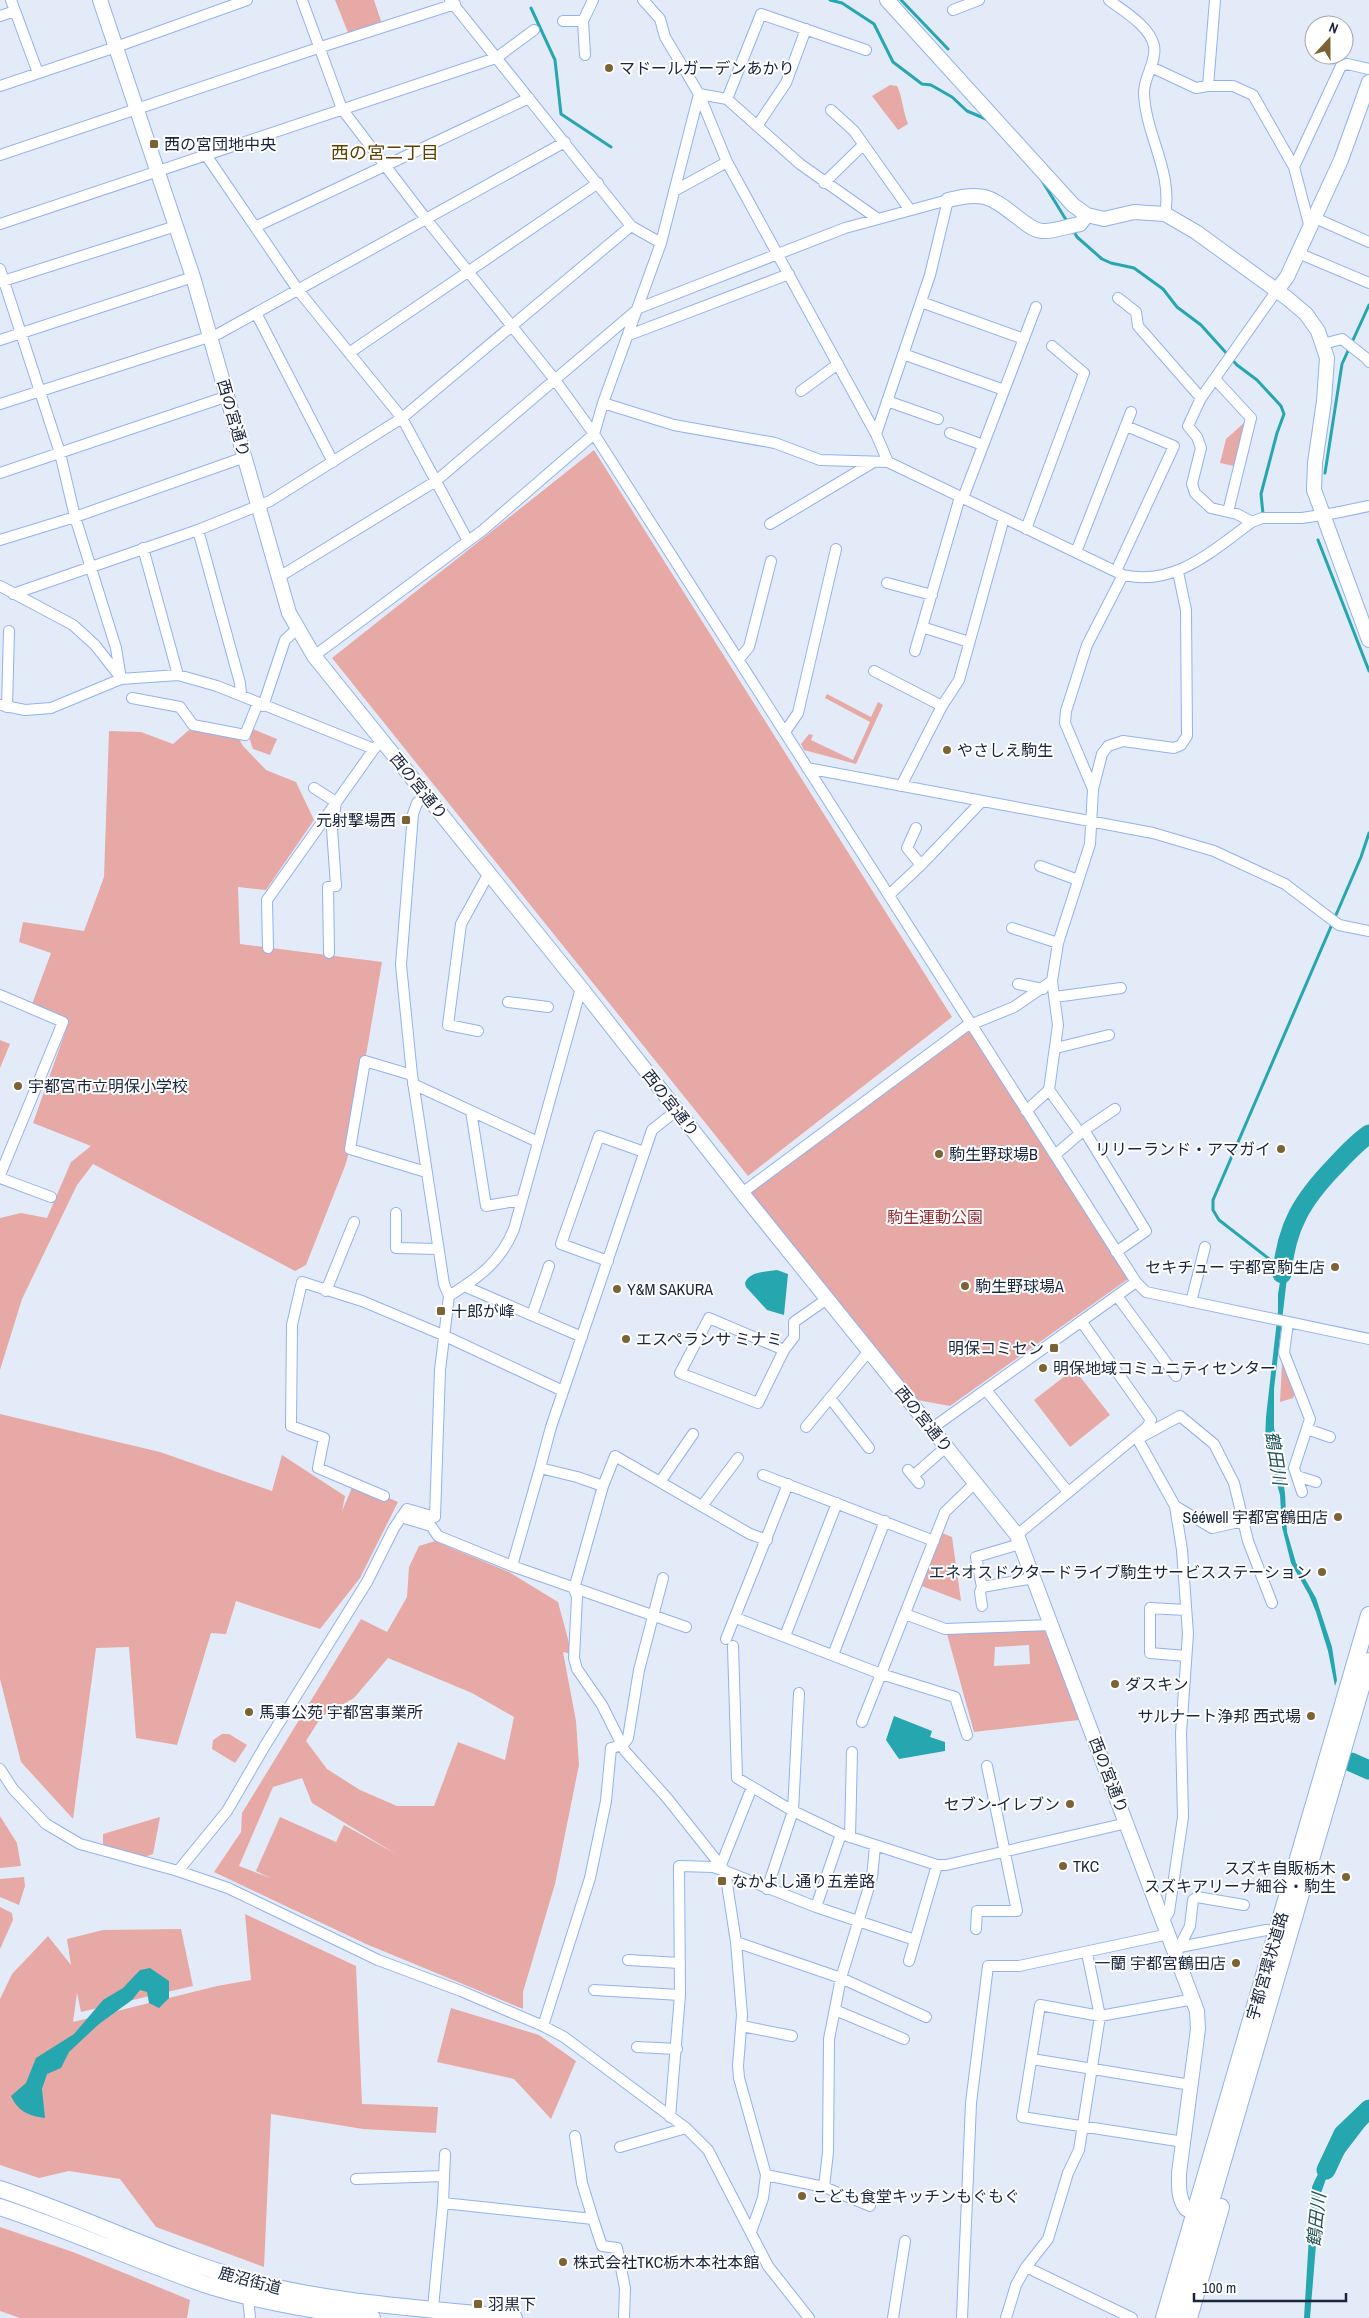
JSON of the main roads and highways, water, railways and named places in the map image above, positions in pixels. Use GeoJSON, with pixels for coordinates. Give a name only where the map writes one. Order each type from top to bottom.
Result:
{"type":"FeatureCollection","features":[{"type":"Feature","properties":{"kind":"main road","name":"宇都宮環状道路"},"geometry":{"type":"LineString","coordinates":[[1177,2318],[1240,2080],[1283,1932],[1369,1615]]}},
{"type":"Feature","properties":{"kind":"main road","name":"宇都宮環状道路"},"geometry":{"type":"LineString","coordinates":[[1283,1932],[1369,1661]]}},
{"type":"Feature","properties":{"kind":"main road","name":"宇都宮環状道路"},"geometry":{"type":"LineString","coordinates":[[1164,2318],[1240,2080]]}},
{"type":"Feature","properties":{"kind":"main road"},"geometry":{"type":"LineString","coordinates":[[1154,2318],[1186,2209],[1215,2122],[1240,2080]]}},
{"type":"Feature","properties":{"kind":"main road"},"geometry":{"type":"LineString","coordinates":[[1189,2318],[1236,2158],[1240,2080]]}},
{"type":"Feature","properties":{"kind":"main road","name":"鹿沼街道"},"geometry":{"type":"LineString","coordinates":[[0,2189],[48,2205],[164,2252],[252,2282],[295,2292],[514,2318]]}},
{"type":"Feature","properties":{"kind":"main road","name":"鹿沼街道"},"geometry":{"type":"LineString","coordinates":[[0,2207],[42,2221],[208,2285],[248,2297],[372,2318]]}},
{"type":"Feature","properties":{"kind":"water"},"geometry":{"type":"Polygon","coordinates":[[[1369,1129],[1369,1137],[1303,1209],[1292,1235],[1274,1389],[1274,1427],[1285,1493],[1287,1532],[1296,1563],[1316,1598],[1332,1647],[1337,1680],[1335,1686],[1328,1651],[1316,1612],[1291,1563],[1282,1527],[1280,1495],[1265,1441],[1266,1417],[1278,1311],[1278,1294],[1290,1223],[1302,1201],[1369,1129]]]}},
{"type":"Feature","properties":{"kind":"water"},"geometry":{"type":"Polygon","coordinates":[[[777,1270],[788,1274],[784,1315],[767,1310],[746,1287],[745,1283],[754,1274],[777,1270]]]}},
{"type":"Feature","properties":{"kind":"water"},"geometry":{"type":"Polygon","coordinates":[[[894,1716],[932,1731],[930,1737],[945,1742],[945,1751],[899,1759],[886,1740],[894,1716]]]}},
{"type":"Feature","properties":{"kind":"water"},"geometry":{"type":"Polygon","coordinates":[[[1355,1757],[1369,1766],[1369,1773],[1353,1767],[1355,1757]]]}},
{"type":"Feature","properties":{"kind":"water"},"geometry":{"type":"Polygon","coordinates":[[[150,1968],[169,1981],[169,1998],[159,2008],[149,2003],[147,1992],[140,1990],[132,2000],[99,2024],[69,2052],[61,2068],[47,2074],[42,2089],[45,2118],[34,2116],[20,2109],[11,2096],[26,2083],[36,2058],[74,2034],[103,2000],[123,1988],[140,1970],[150,1968]]]}},
{"type":"Feature","properties":{"kind":"water"},"geometry":{"type":"Polygon","coordinates":[[[1369,2111],[1369,2121],[1327,2176],[1320,2196],[1310,2318],[1304,2318],[1312,2187],[1330,2156],[1369,2111]]]}},
{"type":"Feature","properties":{"kind":"waterway"},"geometry":{"type":"LineString","coordinates":[[830,0],[842,3],[874,24],[893,62],[922,84],[931,85],[952,97],[967,111],[986,119]]}},
{"type":"Feature","properties":{"kind":"waterway"},"geometry":{"type":"LineString","coordinates":[[901,0],[948,49]]}},
{"type":"Feature","properties":{"kind":"waterway"},"geometry":{"type":"LineString","coordinates":[[531,8],[555,60],[561,114],[611,147]]}},
{"type":"Feature","properties":{"kind":"waterway"},"geometry":{"type":"LineString","coordinates":[[1041,179],[1068,223]]}},
{"type":"Feature","properties":{"kind":"waterway"},"geometry":{"type":"LineString","coordinates":[[1073,230],[1077,237],[1102,259],[1134,268],[1163,289],[1177,307],[1201,325],[1237,365],[1257,380],[1281,406],[1284,414],[1261,494],[1263,514],[1265,514]]}},
{"type":"Feature","properties":{"kind":"waterway"},"geometry":{"type":"LineString","coordinates":[[1325,473],[1342,364],[1369,305]]}},
{"type":"Feature","properties":{"kind":"waterway"},"geometry":{"type":"LineString","coordinates":[[1318,540],[1369,671]]}},
{"type":"Feature","properties":{"kind":"waterway"},"geometry":{"type":"LineString","coordinates":[[1282,1269],[1219,1220],[1213,1210],[1213,1200],[1361,857],[1369,833]]}},
{"type":"Feature","properties":{"kind":"waterway","name":"鶴田川"},"geometry":{"type":"LineString","coordinates":[[1282,1274],[1287,1242],[1305,1203],[1323,1178],[1355,1145],[1369,1134]]}},
{"type":"Feature","properties":{"kind":"waterway","name":"鶴田川"},"geometry":{"type":"LineString","coordinates":[[1351,1762],[1369,1770]]}},
{"type":"Feature","properties":{"kind":"waterway","name":"鶴田川"},"geometry":{"type":"LineString","coordinates":[[1326,2170],[1343,2134],[1369,2109]]}},
{"type":"Feature","properties":{"kind":"place","name":"マドールガーデンあかり"},"geometry":{"type":"Point","coordinates":[609,68]}},
{"type":"Feature","properties":{"kind":"place","name":"西の宮団地中央"},"geometry":{"type":"Point","coordinates":[154,144]}},
{"type":"Feature","properties":{"kind":"place","name":"やさしえ駒生"},"geometry":{"type":"Point","coordinates":[947,750]}},
{"type":"Feature","properties":{"kind":"place","name":"元射撃場西"},"geometry":{"type":"Point","coordinates":[406,820]}},
{"type":"Feature","properties":{"kind":"place","name":"宇都宮市立明保小学校"},"geometry":{"type":"Point","coordinates":[18,1086]}},
{"type":"Feature","properties":{"kind":"place","name":"リリーランド・アマガイ"},"geometry":{"type":"Point","coordinates":[1281,1149]}},
{"type":"Feature","properties":{"kind":"place","name":"駒生野球場B"},"geometry":{"type":"Point","coordinates":[939,1154]}},
{"type":"Feature","properties":{"kind":"place","name":"セキチュー 宇都宮駒生店"},"geometry":{"type":"Point","coordinates":[1335,1267]}},
{"type":"Feature","properties":{"kind":"place","name":"駒生野球場A"},"geometry":{"type":"Point","coordinates":[965,1286]}},
{"type":"Feature","properties":{"kind":"place","name":"Y&M SAKURA"},"geometry":{"type":"Point","coordinates":[617,1289]}},
{"type":"Feature","properties":{"kind":"place","name":"十郎が峰"},"geometry":{"type":"Point","coordinates":[441,1311]}},
{"type":"Feature","properties":{"kind":"place","name":"エスペランサ ミナミ"},"geometry":{"type":"Point","coordinates":[626,1339]}},
{"type":"Feature","properties":{"kind":"place","name":"明保コミセン"},"geometry":{"type":"Point","coordinates":[1054,1348]}},
{"type":"Feature","properties":{"kind":"place","name":"明保地域コミュニティセンター"},"geometry":{"type":"Point","coordinates":[1043,1368]}},
{"type":"Feature","properties":{"kind":"place","name":"Sééwell 宇都宮鶴田店"},"geometry":{"type":"Point","coordinates":[1338,1517]}},
{"type":"Feature","properties":{"kind":"place","name":"エネオスドクタードライブ駒生サービスステーション"},"geometry":{"type":"Point","coordinates":[1322,1572]}},
{"type":"Feature","properties":{"kind":"place","name":"ダスキン"},"geometry":{"type":"Point","coordinates":[1115,1684]}},
{"type":"Feature","properties":{"kind":"place","name":"馬事公苑 宇都宮事業所"},"geometry":{"type":"Point","coordinates":[249,1712]}},
{"type":"Feature","properties":{"kind":"place","name":"サルナート浄邦 西式場"},"geometry":{"type":"Point","coordinates":[1311,1716]}},
{"type":"Feature","properties":{"kind":"place","name":"セブン-イレブン"},"geometry":{"type":"Point","coordinates":[1070,1804]}},
{"type":"Feature","properties":{"kind":"place","name":"TKC"},"geometry":{"type":"Point","coordinates":[1063,1866]}},
{"type":"Feature","properties":{"kind":"place","name":"スズキ自販栃木 スズキアリーナ細谷・駒生"},"geometry":{"type":"Point","coordinates":[1346,1877]}},
{"type":"Feature","properties":{"kind":"place","name":"なかよし通り五差路"},"geometry":{"type":"Point","coordinates":[722,1881]}},
{"type":"Feature","properties":{"kind":"place","name":"一蘭 宇都宮鶴田店"},"geometry":{"type":"Point","coordinates":[1236,1963]}},
{"type":"Feature","properties":{"kind":"place","name":"こども食堂キッチンもぐもぐ"},"geometry":{"type":"Point","coordinates":[802,2196]}},
{"type":"Feature","properties":{"kind":"place","name":"株式会社TKC栃木本社本館"},"geometry":{"type":"Point","coordinates":[563,2262]}},
{"type":"Feature","properties":{"kind":"place","name":"羽黒下"},"geometry":{"type":"Point","coordinates":[478,2304]}},
{"type":"Feature","properties":{"kind":"district","name":"西の宮二丁目"},"geometry":{"type":"Point","coordinates":[385,152]}},
{"type":"Feature","properties":{"kind":"park label","name":"駒生運動公園"},"geometry":{"type":"Point","coordinates":[935,1217]}}]}
